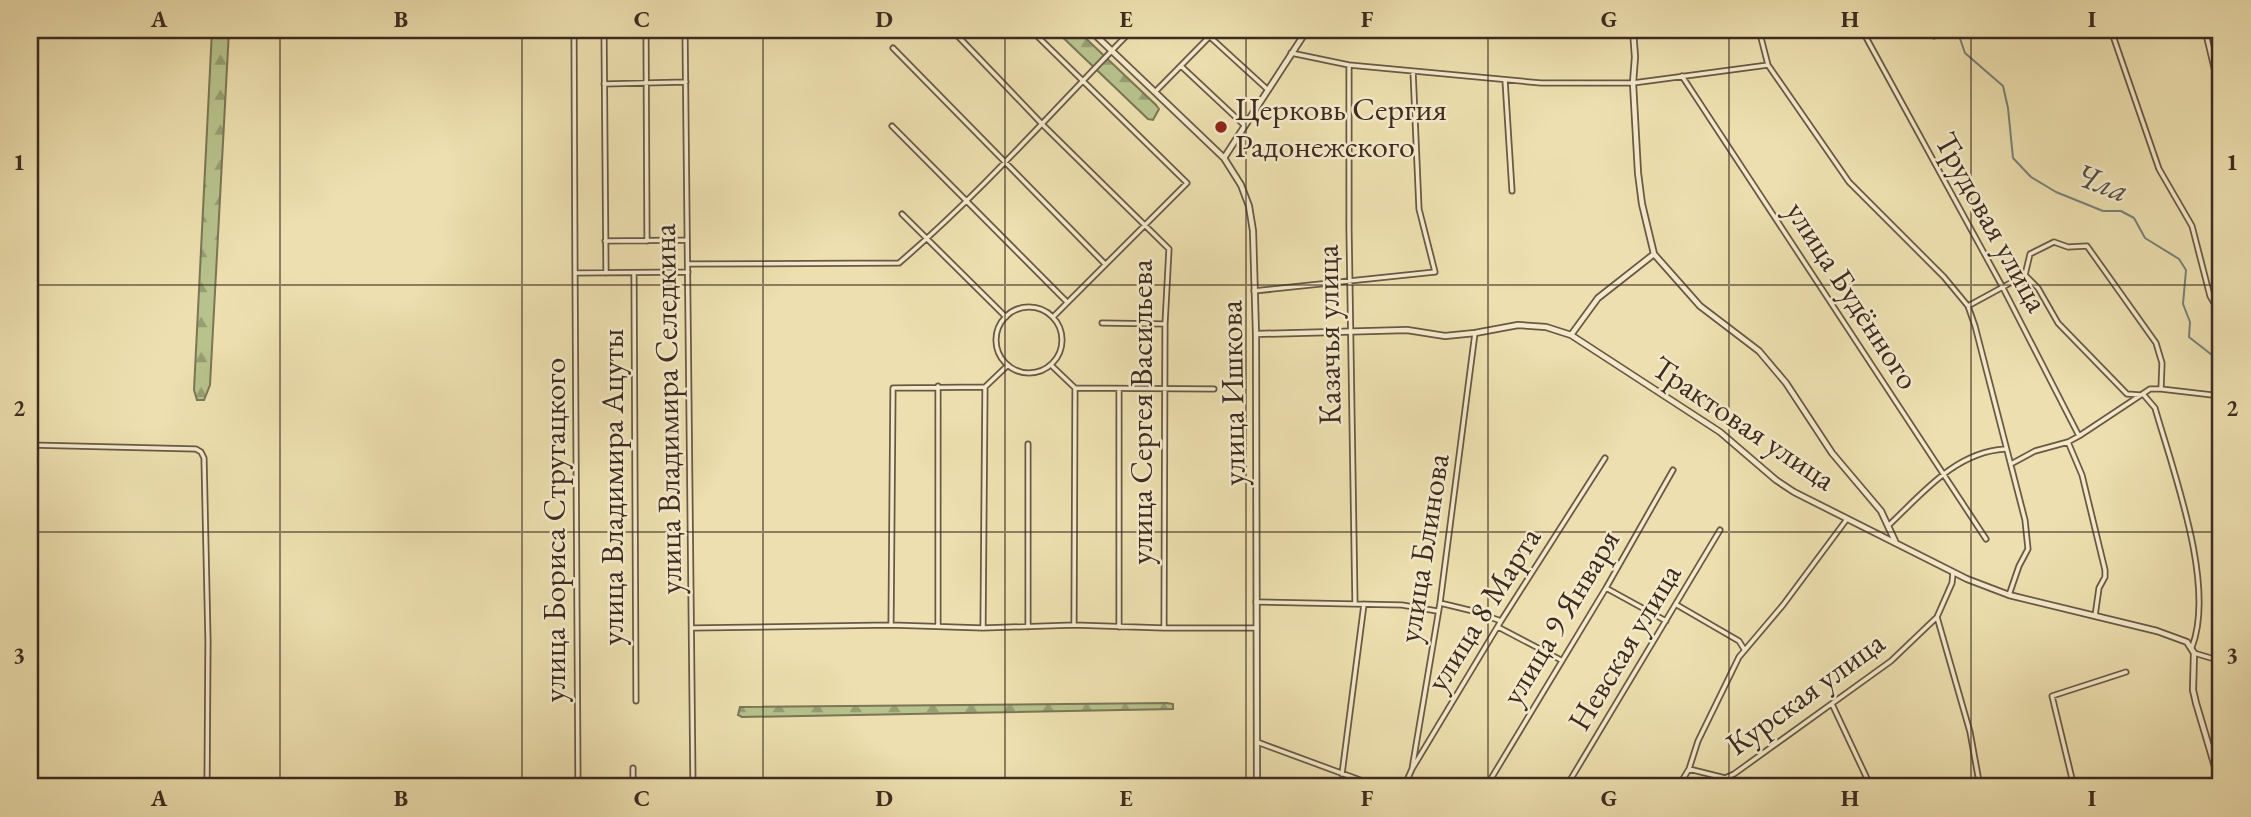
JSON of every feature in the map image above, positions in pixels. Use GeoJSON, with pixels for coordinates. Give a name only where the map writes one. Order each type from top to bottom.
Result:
{"type":"FeatureCollection","features":[{"type":"Feature","properties":{"kind":"street","name":"улица Бориса Стругацкого"},"geometry":{"type":"LineString","coordinates":[[574,30],[578,787]]}},
{"type":"Feature","properties":{"kind":"street"},"geometry":{"type":"LineString","coordinates":[[604,30],[606,273]]}},
{"type":"Feature","properties":{"kind":"street"},"geometry":{"type":"LineString","coordinates":[[646,30],[647,241]]}},
{"type":"Feature","properties":{"kind":"street","name":"улица Владимира Селедкина"},"geometry":{"type":"LineString","coordinates":[[685,30],[693,787]]}},
{"type":"Feature","properties":{"kind":"street","name":"улица Сергея Васильева"},"geometry":{"type":"LineString","coordinates":[[952,30],[1043,125],[1169,248],[1165,324],[1164,628]]}},
{"type":"Feature","properties":{"kind":"street"},"geometry":{"type":"LineString","coordinates":[[1031,30],[1187,183],[1054,317]]}},
{"type":"Feature","properties":{"kind":"street","name":"улица Ишкова"},"geometry":{"type":"LineString","coordinates":[[1090,30],[1224,158],[1250,206],[1256,334],[1257,787]]}},
{"type":"Feature","properties":{"kind":"street"},"geometry":{"type":"LineString","coordinates":[[688,264],[899,263],[968,200],[1043,125],[1132,30]]}},
{"type":"Feature","properties":{"kind":"street"},"geometry":{"type":"LineString","coordinates":[[1156,91],[1216,30]]}},
{"type":"Feature","properties":{"kind":"street"},"geometry":{"type":"LineString","coordinates":[[1224,158],[1307,30]]}},
{"type":"Feature","properties":{"kind":"street"},"geometry":{"type":"LineString","coordinates":[[1633,30],[1633,83],[1640,185],[1654,254],[1700,306],[1759,351],[1786,383],[1832,453],[1881,511],[1895,542]]}},
{"type":"Feature","properties":{"kind":"street"},"geometry":{"type":"LineString","coordinates":[[1759,30],[1768,65],[1849,182],[1944,277],[1968,306],[2025,520],[2028,549],[2009,595]]}},
{"type":"Feature","properties":{"kind":"street","name":"Трудовая улица"},"geometry":{"type":"LineString","coordinates":[[1862,30],[2002,286],[2079,436]]}},
{"type":"Feature","properties":{"kind":"street"},"geometry":{"type":"LineString","coordinates":[[1934,36],[1935,30]]}},
{"type":"Feature","properties":{"kind":"street"},"geometry":{"type":"LineString","coordinates":[[2111,30],[2159,169],[2192,226],[2210,296],[2221,315]]}},
{"type":"Feature","properties":{"kind":"street"},"geometry":{"type":"LineString","coordinates":[[2205,30],[2221,97]]}},
{"type":"Feature","properties":{"kind":"street"},"geometry":{"type":"LineString","coordinates":[[1209,36],[1267,89]]}},
{"type":"Feature","properties":{"kind":"street"},"geometry":{"type":"LineString","coordinates":[[893,48],[1105,264]]}},
{"type":"Feature","properties":{"kind":"street"},"geometry":{"type":"LineString","coordinates":[[1291,53],[1349,65],[1541,83],[1633,83],[1768,65]]}},
{"type":"Feature","properties":{"kind":"street","name":"Казачья улица"},"geometry":{"type":"LineString","coordinates":[[1349,65],[1355,604]]}},
{"type":"Feature","properties":{"kind":"street"},"geometry":{"type":"LineString","coordinates":[[1181,66],[1244,125]]}},
{"type":"Feature","properties":{"kind":"street"},"geometry":{"type":"LineString","coordinates":[[1254,291],[1435,272],[1419,209],[1413,71]]}},
{"type":"Feature","properties":{"kind":"street","name":"улица Будённого"},"geometry":{"type":"LineString","coordinates":[[1682,76],[1986,539]]}},
{"type":"Feature","properties":{"kind":"street"},"geometry":{"type":"LineString","coordinates":[[1505,80],[1512,191]]}},
{"type":"Feature","properties":{"kind":"street"},"geometry":{"type":"LineString","coordinates":[[604,84],[686,82]]}},
{"type":"Feature","properties":{"kind":"street"},"geometry":{"type":"LineString","coordinates":[[891,126],[968,200],[1067,302]]}},
{"type":"Feature","properties":{"kind":"street"},"geometry":{"type":"LineString","coordinates":[[902,214],[1006,317]]}},
{"type":"Feature","properties":{"kind":"street"},"geometry":{"type":"LineString","coordinates":[[605,241],[688,240]]}},
{"type":"Feature","properties":{"kind":"street"},"geometry":{"type":"LineString","coordinates":[[2025,275],[2030,254],[2044,246],[2054,242],[2068,247],[2087,246],[2157,343],[2162,363],[2161,389]]}},
{"type":"Feature","properties":{"kind":"street"},"geometry":{"type":"LineString","coordinates":[[1571,335],[1598,298],[1654,254]]}},
{"type":"Feature","properties":{"kind":"street","name":"улица Владимира Ацуты"},"geometry":{"type":"LineString","coordinates":[[634,272],[636,701]]}},
{"type":"Feature","properties":{"kind":"street"},"geometry":{"type":"LineString","coordinates":[[575,273],[688,272]]}},
{"type":"Feature","properties":{"kind":"street"},"geometry":{"type":"LineString","coordinates":[[1968,306],[2025,275]]}},
{"type":"Feature","properties":{"kind":"street"},"geometry":{"type":"LineString","coordinates":[[2025,275],[2038,288],[2058,323],[2100,367],[2127,394],[2143,394],[2155,408],[2190,534],[2199,602],[2193,650],[2193,690],[2221,787]]}},
{"type":"Feature","properties":{"kind":"street"},"geometry":{"type":"LineString","coordinates":[[1022,307],[1032,307],[1054,317],[1062,343],[1052,366],[1033,373],[1021,373],[1007,366],[1000,356],[997,344],[998,332],[1006,317],[1022,307]]}},
{"type":"Feature","properties":{"kind":"street"},"geometry":{"type":"LineString","coordinates":[[1102,323],[1165,324]]}},
{"type":"Feature","properties":{"kind":"street","name":"Трактовая улица"},"geometry":{"type":"LineString","coordinates":[[1256,334],[1407,331],[1445,336],[1518,325],[1546,327],[1571,335],[1720,432],[1794,492],[1953,573],[2009,595],[2157,631],[2187,642],[2193,650]]}},
{"type":"Feature","properties":{"kind":"street","name":"улица Блинова"},"geometry":{"type":"LineString","coordinates":[[1412,769],[1440,603],[1475,333]]}},
{"type":"Feature","properties":{"kind":"street"},"geometry":{"type":"LineString","coordinates":[[891,625],[893,388],[985,387],[1007,366]]}},
{"type":"Feature","properties":{"kind":"street"},"geometry":{"type":"LineString","coordinates":[[1052,366],[1075,388],[1214,389]]}},
{"type":"Feature","properties":{"kind":"street"},"geometry":{"type":"LineString","coordinates":[[938,386],[938,626]]}},
{"type":"Feature","properties":{"kind":"street"},"geometry":{"type":"LineString","coordinates":[[983,628],[985,387]]}},
{"type":"Feature","properties":{"kind":"street"},"geometry":{"type":"LineString","coordinates":[[1074,625],[1075,388]]}},
{"type":"Feature","properties":{"kind":"street"},"geometry":{"type":"LineString","coordinates":[[1119,390],[1119,627]]}},
{"type":"Feature","properties":{"kind":"street"},"geometry":{"type":"LineString","coordinates":[[2011,464],[2035,451],[2068,442],[2150,390],[2221,396]]}},
{"type":"Feature","properties":{"kind":"street"},"geometry":{"type":"LineString","coordinates":[[2068,442],[2082,475],[2105,570],[2095,616]]}},
{"type":"Feature","properties":{"kind":"street"},"geometry":{"type":"LineString","coordinates":[[1028,444],[1028,627]]}},
{"type":"Feature","properties":{"kind":"street"},"geometry":{"type":"LineString","coordinates":[[30,445],[196,449],[201,452],[204,458],[208,641],[207,787]]}},
{"type":"Feature","properties":{"kind":"street"},"geometry":{"type":"LineString","coordinates":[[1888,526],[1943,474],[1975,455],[2006,449]]}},
{"type":"Feature","properties":{"kind":"street","name":"улица 8 Марта"},"geometry":{"type":"LineString","coordinates":[[1404,787],[1412,769],[1501,621],[1605,457]]}},
{"type":"Feature","properties":{"kind":"street","name":"улица 9 Января"},"geometry":{"type":"LineString","coordinates":[[1486,787],[1606,588],[1673,470]]}},
{"type":"Feature","properties":{"kind":"street"},"geometry":{"type":"LineString","coordinates":[[1678,787],[1689,769],[1698,741],[1744,649],[1783,605],[1847,519]]}},
{"type":"Feature","properties":{"kind":"street","name":"Невская улица"},"geometry":{"type":"LineString","coordinates":[[1566,787],[1720,530]]}},
{"type":"Feature","properties":{"kind":"street"},"geometry":{"type":"LineString","coordinates":[[1953,573],[1952,583],[1937,617],[1970,732],[1980,787]]}},
{"type":"Feature","properties":{"kind":"street"},"geometry":{"type":"LineString","coordinates":[[1606,588],[1666,621]]}},
{"type":"Feature","properties":{"kind":"street"},"geometry":{"type":"LineString","coordinates":[[1256,602],[1364,604],[1437,611]]}},
{"type":"Feature","properties":{"kind":"street"},"geometry":{"type":"LineString","coordinates":[[1440,603],[1501,621]]}},
{"type":"Feature","properties":{"kind":"street"},"geometry":{"type":"LineString","coordinates":[[1342,774],[1364,604]]}},
{"type":"Feature","properties":{"kind":"street"},"geometry":{"type":"LineString","coordinates":[[1677,605],[1739,641],[1744,649]]}},
{"type":"Feature","properties":{"kind":"street","name":"Курская улица"},"geometry":{"type":"LineString","coordinates":[[1689,769],[1725,778],[1891,661],[1937,617]]}},
{"type":"Feature","properties":{"kind":"street"},"geometry":{"type":"LineString","coordinates":[[692,628],[891,625],[983,628],[1074,625],[1255,628]]}},
{"type":"Feature","properties":{"kind":"street"},"geometry":{"type":"LineString","coordinates":[[1498,626],[1561,660]]}},
{"type":"Feature","properties":{"kind":"street"},"geometry":{"type":"LineString","coordinates":[[2193,650],[2221,661]]}},
{"type":"Feature","properties":{"kind":"street"},"geometry":{"type":"LineString","coordinates":[[2074,787],[2052,696],[2126,672]]}},
{"type":"Feature","properties":{"kind":"street"},"geometry":{"type":"LineString","coordinates":[[1831,703],[1871,787]]}},
{"type":"Feature","properties":{"kind":"street"},"geometry":{"type":"LineString","coordinates":[[1257,742],[1379,787]]}},
{"type":"Feature","properties":{"kind":"street"},"geometry":{"type":"LineString","coordinates":[[633,768],[633,787]]}},
{"type":"Feature","properties":{"kind":"green space"},"geometry":{"type":"Polygon","coordinates":[[[212,30],[229,30],[210,385],[204,400],[197,400],[194,390],[212,30]]]}},
{"type":"Feature","properties":{"kind":"green space"},"geometry":{"type":"Polygon","coordinates":[[[1055,30],[1077,30],[1156,105],[1159,109],[1153,120],[1148,119],[1055,30]]]}},
{"type":"Feature","properties":{"kind":"green space"},"geometry":{"type":"Polygon","coordinates":[[[1173,704],[1173,709],[738,715],[740,707],[1173,704]]]}},
{"type":"Feature","properties":{"kind":"waterway","name":"Чла"},"geometry":{"type":"LineString","coordinates":[[1957,30],[1965,53],[2003,86],[2013,158],[2031,177],[2056,192],[2103,211],[2121,211],[2134,218],[2145,238],[2179,259],[2186,270],[2183,304],[2190,322],[2189,337],[2212,355],[2218,377],[2221,379]]}},
{"type":"Feature","properties":{"kind":"place","name":"Церковь Сергия Радонежского"},"geometry":{"type":"Point","coordinates":[1221,127]}}]}
